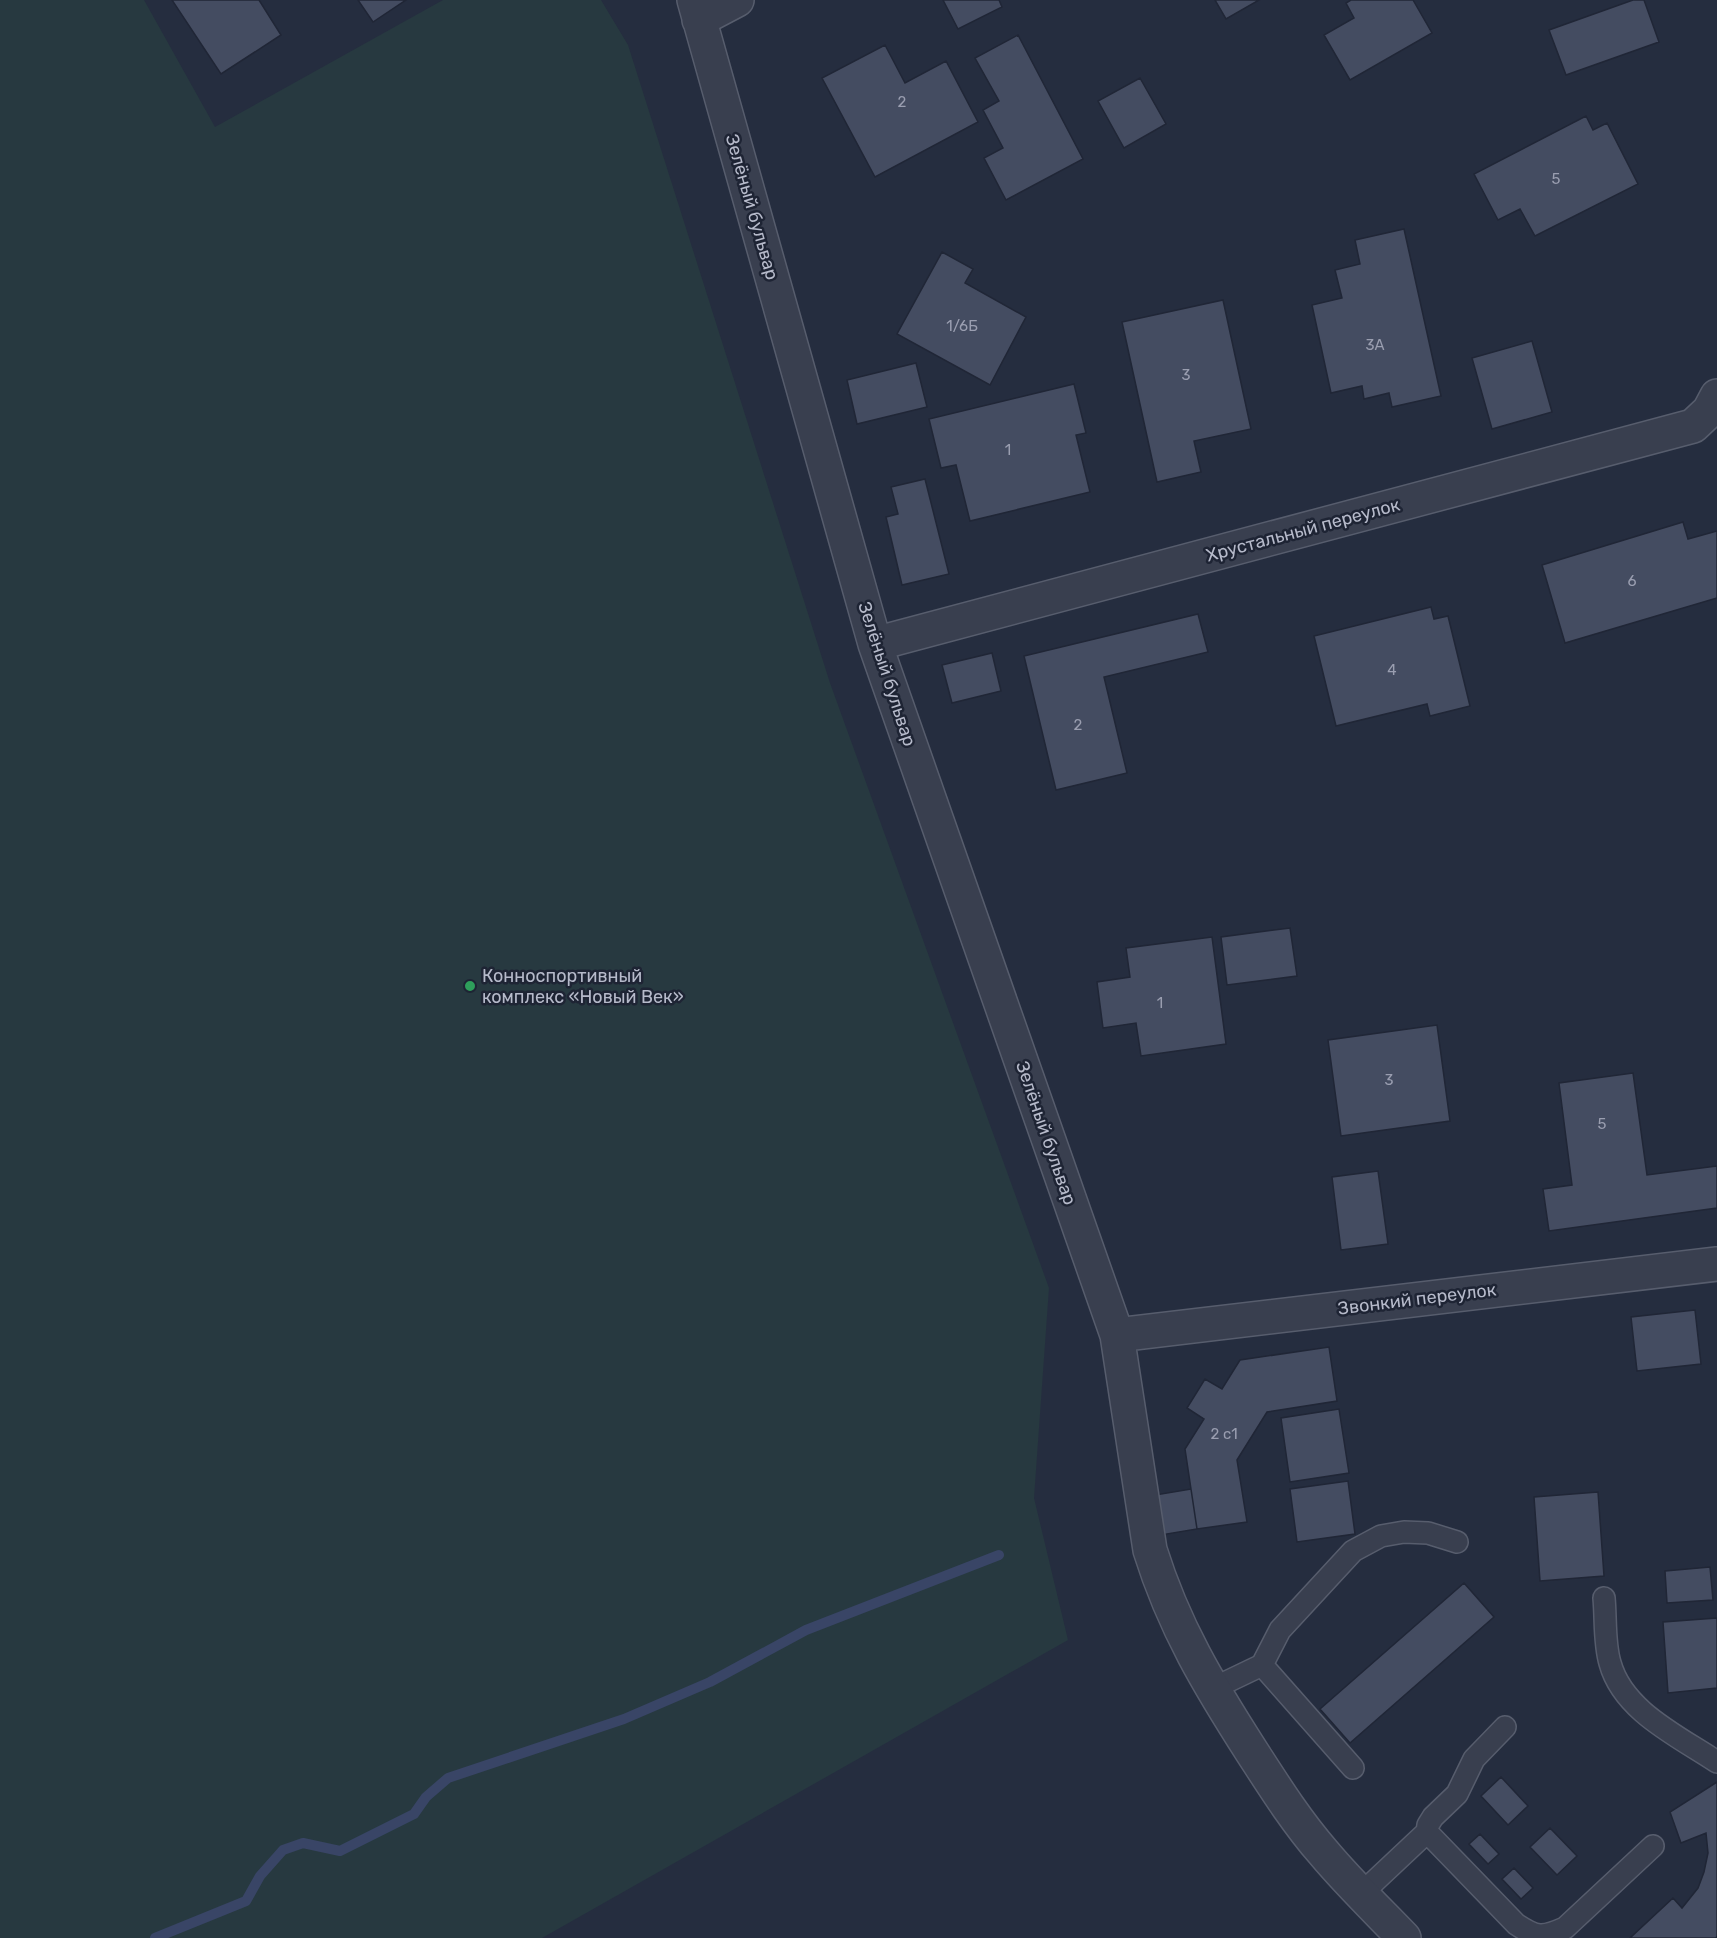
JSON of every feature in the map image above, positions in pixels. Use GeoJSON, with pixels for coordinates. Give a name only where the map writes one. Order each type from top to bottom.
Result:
{"type":"FeatureCollection","features":[{"type":"Feature","properties":{"kind":"street"},"geometry":{"type":"LineString","coordinates":[[697,10],[737,0]]}},
{"type":"Feature","properties":{"kind":"street","name":"Зелёный бульвар"},"geometry":{"type":"LineString","coordinates":[[697,10],[875,644],[1117,1335],[1150,1550],[1159,1579],[1175,1619],[1212,1689],[1299,1822],[1321,1850],[1404,1938]]}},
{"type":"Feature","properties":{"kind":"street","name":"Хрустальный переулок"},"geometry":{"type":"LineString","coordinates":[[875,644],[1693,426],[1709,411],[1717,396]]}},
{"type":"Feature","properties":{"kind":"street","name":"Звонкий переулок"},"geometry":{"type":"LineString","coordinates":[[1117,1335],[1717,1264]]}},
{"type":"Feature","properties":{"kind":"lane"},"geometry":{"type":"LineString","coordinates":[[1212,1689],[1262,1665],[1280,1630],[1353,1551],[1381,1536],[1404,1532],[1428,1533],[1457,1542]]}},
{"type":"Feature","properties":{"kind":"lane"},"geometry":{"type":"LineString","coordinates":[[1604,1598],[1609,1661],[1615,1679],[1626,1696],[1654,1720],[1717,1762]]}},
{"type":"Feature","properties":{"kind":"lane"},"geometry":{"type":"LineString","coordinates":[[1262,1665],[1353,1768]]}},
{"type":"Feature","properties":{"kind":"lane"},"geometry":{"type":"LineString","coordinates":[[1362,1894],[1427,1832],[1433,1817],[1457,1794],[1474,1759],[1505,1727]]}},
{"type":"Feature","properties":{"kind":"lane"},"geometry":{"type":"LineString","coordinates":[[1427,1832],[1516,1924],[1532,1936],[1550,1937],[1565,1928],[1653,1846]]}},
{"type":"Feature","properties":{"kind":"shaded area","name":"Конноспортивный комплекс «Новый Век»"},"geometry":{"type":"Polygon","coordinates":[[[0,0],[144,0],[215,127],[443,0],[601,0],[628,45],[830,683],[1049,1288],[1034,1498],[1068,1640],[542,1938],[0,1938],[0,0]]]}},
{"type":"Feature","properties":{"kind":"building"},"geometry":{"type":"Polygon","coordinates":[[[172,0],[259,0],[281,35],[221,74],[172,0]]]}},
{"type":"Feature","properties":{"kind":"building"},"geometry":{"type":"Polygon","coordinates":[[[358,0],[406,0],[373,22],[358,0]]]}},
{"type":"Feature","properties":{"kind":"building"},"geometry":{"type":"Polygon","coordinates":[[[943,0],[999,0],[1002,7],[958,29],[943,0]]]}},
{"type":"Feature","properties":{"kind":"building"},"geometry":{"type":"Polygon","coordinates":[[[1215,0],[1259,0],[1226,19],[1215,0]]]}},
{"type":"Feature","properties":{"kind":"building"},"geometry":{"type":"Polygon","coordinates":[[[1351,0],[1413,0],[1432,33],[1350,80],[1324,35],[1354,18],[1346,3],[1351,0]]]}},
{"type":"Feature","properties":{"kind":"building"},"geometry":{"type":"Polygon","coordinates":[[[1633,0],[1644,0],[1659,42],[1566,75],[1549,30],[1633,0]]]}},
{"type":"Feature","properties":{"kind":"building"},"geometry":{"type":"Polygon","coordinates":[[[1018,35],[1083,159],[1006,200],[984,158],[1003,148],[983,110],[999,101],[975,58],[1018,35]]]}},
{"type":"Feature","properties":{"kind":"building"},"geometry":{"type":"Polygon","coordinates":[[[885,45],[905,83],[946,61],[978,122],[875,177],[822,78],[885,45]]]}},
{"type":"Feature","properties":{"kind":"building"},"geometry":{"type":"Polygon","coordinates":[[[1140,78],[1166,124],[1124,148],[1098,101],[1140,78]]]}},
{"type":"Feature","properties":{"kind":"building"},"geometry":{"type":"Polygon","coordinates":[[[1586,116],[1593,130],[1607,123],[1638,184],[1535,236],[1520,209],[1498,220],[1474,174],[1586,116]]]}},
{"type":"Feature","properties":{"kind":"building"},"geometry":{"type":"Polygon","coordinates":[[[1404,229],[1441,396],[1392,407],[1389,393],[1364,399],[1362,386],[1331,393],[1312,305],[1342,298],[1335,270],[1360,264],[1355,240],[1404,229]]]}},
{"type":"Feature","properties":{"kind":"building"},"geometry":{"type":"Polygon","coordinates":[[[942,252],[973,269],[965,283],[1026,317],[990,385],[897,334],[942,252]]]}},
{"type":"Feature","properties":{"kind":"building"},"geometry":{"type":"Polygon","coordinates":[[[1223,300],[1251,429],[1194,441],[1201,472],[1157,482],[1122,322],[1223,300]]]}},
{"type":"Feature","properties":{"kind":"building"},"geometry":{"type":"Polygon","coordinates":[[[1532,341],[1552,412],[1492,429],[1472,358],[1532,341]]]}},
{"type":"Feature","properties":{"kind":"building"},"geometry":{"type":"Polygon","coordinates":[[[916,363],[927,407],[857,424],[847,380],[916,363]]]}},
{"type":"Feature","properties":{"kind":"building"},"geometry":{"type":"Polygon","coordinates":[[[1074,384],[1086,433],[1076,435],[1090,492],[970,521],[956,465],[941,468],[929,419],[1074,384]]]}},
{"type":"Feature","properties":{"kind":"building"},"geometry":{"type":"Polygon","coordinates":[[[925,479],[949,574],[902,585],[886,517],[898,514],[891,487],[925,479]]]}},
{"type":"Feature","properties":{"kind":"building"},"geometry":{"type":"Polygon","coordinates":[[[1683,522],[1688,539],[1717,531],[1717,598],[1565,643],[1542,565],[1683,522]]]}},
{"type":"Feature","properties":{"kind":"building"},"geometry":{"type":"Polygon","coordinates":[[[1431,607],[1434,619],[1448,616],[1470,706],[1430,716],[1427,704],[1336,726],[1314,636],[1431,607]]]}},
{"type":"Feature","properties":{"kind":"building"},"geometry":{"type":"Polygon","coordinates":[[[1198,614],[1208,652],[1104,677],[1127,773],[1056,790],[1024,656],[1198,614]]]}},
{"type":"Feature","properties":{"kind":"building"},"geometry":{"type":"Polygon","coordinates":[[[992,653],[1001,691],[952,703],[942,665],[992,653]]]}},
{"type":"Feature","properties":{"kind":"building"},"geometry":{"type":"Polygon","coordinates":[[[1290,928],[1297,976],[1227,985],[1221,937],[1290,928]]]}},
{"type":"Feature","properties":{"kind":"building"},"geometry":{"type":"Polygon","coordinates":[[[1212,937],[1226,1044],[1141,1056],[1136,1023],[1103,1028],[1097,982],[1130,977],[1126,948],[1212,937]]]}},
{"type":"Feature","properties":{"kind":"building"},"geometry":{"type":"Polygon","coordinates":[[[1437,1025],[1450,1121],[1341,1136],[1328,1040],[1437,1025]]]}},
{"type":"Feature","properties":{"kind":"building"},"geometry":{"type":"Polygon","coordinates":[[[1633,1073],[1647,1175],[1717,1166],[1717,1208],[1549,1231],[1543,1189],[1572,1185],[1559,1083],[1633,1073]]]}},
{"type":"Feature","properties":{"kind":"building"},"geometry":{"type":"Polygon","coordinates":[[[1378,1171],[1388,1244],[1341,1250],[1332,1177],[1378,1171]]]}},
{"type":"Feature","properties":{"kind":"building"},"geometry":{"type":"Polygon","coordinates":[[[1695,1310],[1701,1364],[1637,1371],[1631,1317],[1695,1310]]]}},
{"type":"Feature","properties":{"kind":"building"},"geometry":{"type":"Polygon","coordinates":[[[1329,1347],[1337,1401],[1267,1412],[1237,1460],[1247,1522],[1197,1529],[1185,1449],[1204,1419],[1187,1408],[1205,1379],[1222,1389],[1240,1360],[1329,1347]]]}},
{"type":"Feature","properties":{"kind":"building"},"geometry":{"type":"Polygon","coordinates":[[[1339,1409],[1349,1473],[1290,1482],[1281,1418],[1339,1409]]]}},
{"type":"Feature","properties":{"kind":"building"},"geometry":{"type":"Polygon","coordinates":[[[1348,1481],[1355,1534],[1297,1542],[1290,1489],[1348,1481]]]}},
{"type":"Feature","properties":{"kind":"building"},"geometry":{"type":"Polygon","coordinates":[[[1191,1489],[1197,1529],[1155,1536],[1149,1496],[1191,1489]]]}},
{"type":"Feature","properties":{"kind":"building"},"geometry":{"type":"Polygon","coordinates":[[[1598,1492],[1604,1576],[1540,1581],[1534,1497],[1598,1492]]]}},
{"type":"Feature","properties":{"kind":"building"},"geometry":{"type":"Polygon","coordinates":[[[1710,1567],[1713,1600],[1667,1603],[1665,1571],[1710,1567]]]}},
{"type":"Feature","properties":{"kind":"building"},"geometry":{"type":"Polygon","coordinates":[[[1464,1583],[1494,1617],[1350,1743],[1320,1709],[1464,1583]]]}},
{"type":"Feature","properties":{"kind":"building"},"geometry":{"type":"Polygon","coordinates":[[[1717,1618],[1717,1688],[1668,1693],[1663,1622],[1717,1618]]]}},
{"type":"Feature","properties":{"kind":"building"},"geometry":{"type":"Polygon","coordinates":[[[1501,1777],[1528,1806],[1508,1825],[1481,1796],[1501,1777]]]}},
{"type":"Feature","properties":{"kind":"building"},"geometry":{"type":"Polygon","coordinates":[[[1717,1782],[1716,1938],[1630,1938],[1673,1898],[1682,1908],[1698,1888],[1708,1853],[1706,1833],[1681,1843],[1670,1812],[1717,1782]]]}},
{"type":"Feature","properties":{"kind":"building"},"geometry":{"type":"Polygon","coordinates":[[[1550,1828],[1577,1856],[1557,1875],[1530,1847],[1550,1828]]]}},
{"type":"Feature","properties":{"kind":"building"},"geometry":{"type":"Polygon","coordinates":[[[1480,1834],[1499,1854],[1488,1864],[1469,1844],[1480,1834]]]}},
{"type":"Feature","properties":{"kind":"building"},"geometry":{"type":"Polygon","coordinates":[[[1514,1868],[1533,1888],[1521,1899],[1502,1879],[1514,1868]]]}},
{"type":"Feature","properties":{"kind":"waterway"},"geometry":{"type":"LineString","coordinates":[[155,1938],[246,1901],[260,1876],[283,1850],[303,1843],[340,1851],[414,1814],[426,1797],[448,1778],[624,1719],[710,1682],[806,1630],[999,1555]]}},
{"type":"Feature","properties":{"kind":"place","name":"Конноспортивный комплекс «Новый Век»"},"geometry":{"type":"Point","coordinates":[470,986]}}]}
